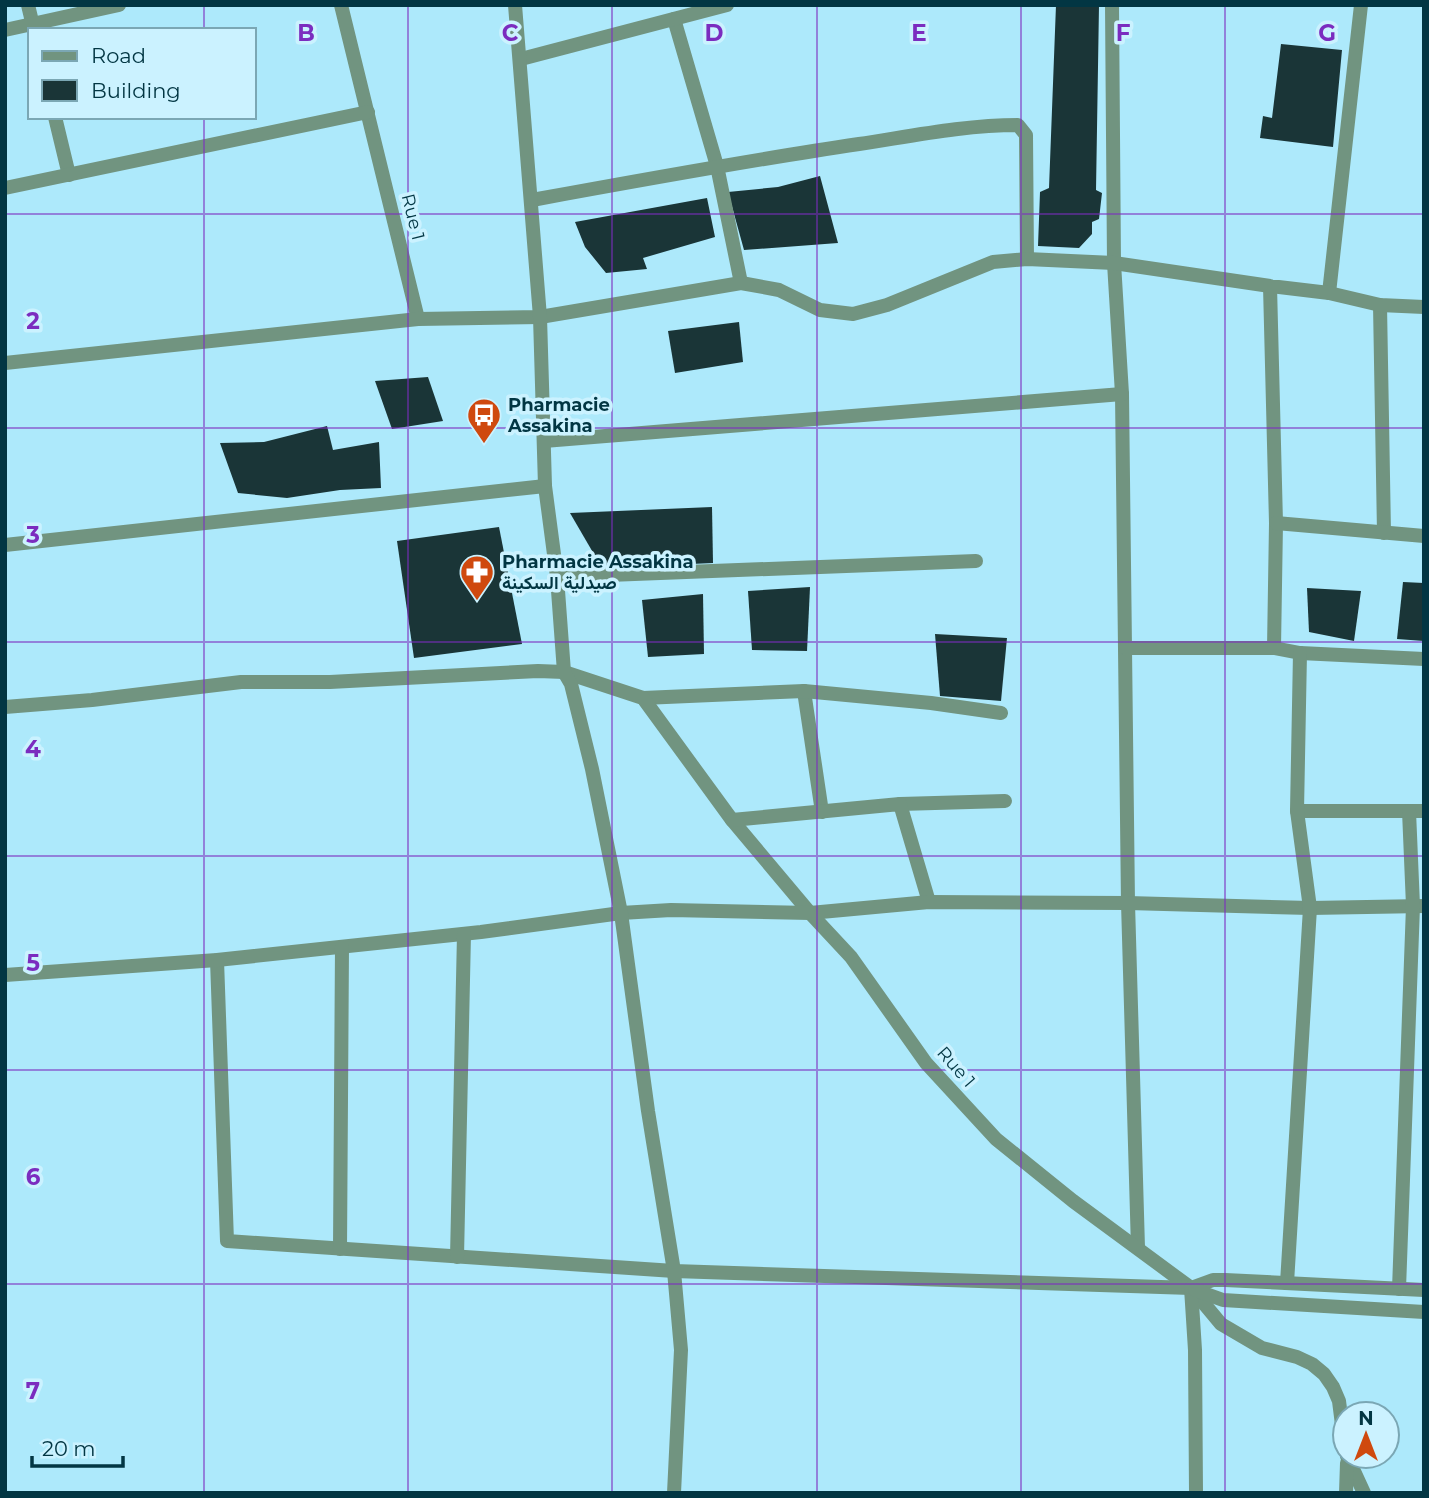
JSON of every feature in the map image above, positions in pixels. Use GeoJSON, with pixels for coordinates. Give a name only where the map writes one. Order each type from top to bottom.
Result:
{"type":"FeatureCollection","features":[{"type":"Feature","properties":{"kind":"street"},"geometry":{"type":"LineString","coordinates":[[28,5],[33,27]]}},
{"type":"Feature","properties":{"kind":"street"},"geometry":{"type":"LineString","coordinates":[[5,30],[33,27],[119,5]]}},
{"type":"Feature","properties":{"kind":"street","name":"Rue 1"},"geometry":{"type":"LineString","coordinates":[[341,5],[418,319]]}},
{"type":"Feature","properties":{"kind":"street"},"geometry":{"type":"LineString","coordinates":[[515,5],[540,317],[545,486],[557,577],[564,672],[570,684],[592,769],[621,913],[648,1111],[674,1272],[681,1350],[674,1493]]}},
{"type":"Feature","properties":{"kind":"street"},"geometry":{"type":"LineString","coordinates":[[521,59],[726,5]]}},
{"type":"Feature","properties":{"kind":"street"},"geometry":{"type":"LineString","coordinates":[[1112,5],[1114,263],[1122,394],[1128,902],[1138,1248]]}},
{"type":"Feature","properties":{"kind":"street"},"geometry":{"type":"LineString","coordinates":[[1329,293],[1361,5]]}},
{"type":"Feature","properties":{"kind":"street"},"geometry":{"type":"LineString","coordinates":[[674,19],[718,166],[741,283]]}},
{"type":"Feature","properties":{"kind":"street"},"geometry":{"type":"LineString","coordinates":[[5,188],[368,112]]}},
{"type":"Feature","properties":{"kind":"street"},"geometry":{"type":"LineString","coordinates":[[55,119],[69,175]]}},
{"type":"Feature","properties":{"kind":"street"},"geometry":{"type":"LineString","coordinates":[[532,200],[718,166],[987,125],[1018,125],[1026,135],[1027,259]]}},
{"type":"Feature","properties":{"kind":"street"},"geometry":{"type":"LineString","coordinates":[[5,363],[418,319],[540,317],[741,283],[779,290],[820,310],[853,314],[887,305],[993,262],[1027,259],[1114,263],[1329,293],[1380,305],[1424,307]]}},
{"type":"Feature","properties":{"kind":"street"},"geometry":{"type":"LineString","coordinates":[[1270,286],[1276,523],[1274,648]]}},
{"type":"Feature","properties":{"kind":"street"},"geometry":{"type":"LineString","coordinates":[[1380,305],[1384,533]]}},
{"type":"Feature","properties":{"kind":"street"},"geometry":{"type":"LineString","coordinates":[[544,441],[1122,394]]}},
{"type":"Feature","properties":{"kind":"street"},"geometry":{"type":"LineString","coordinates":[[5,544],[545,486]]}},
{"type":"Feature","properties":{"kind":"street"},"geometry":{"type":"LineString","coordinates":[[1276,523],[1424,536]]}},
{"type":"Feature","properties":{"kind":"street"},"geometry":{"type":"LineString","coordinates":[[557,577],[976,561]]}},
{"type":"Feature","properties":{"kind":"street"},"geometry":{"type":"LineString","coordinates":[[1126,648],[1274,648],[1300,653],[1424,659]]}},
{"type":"Feature","properties":{"kind":"street"},"geometry":{"type":"LineString","coordinates":[[1287,1283],[1310,908],[1297,811],[1300,653]]}},
{"type":"Feature","properties":{"kind":"street"},"geometry":{"type":"LineString","coordinates":[[5,707],[92,700],[241,682],[343,681],[538,671],[564,672],[643,698],[804,691],[931,703],[1001,713]]}},
{"type":"Feature","properties":{"kind":"street"},"geometry":{"type":"LineString","coordinates":[[804,691],[822,812]]}},
{"type":"Feature","properties":{"kind":"street","name":"Rue 1"},"geometry":{"type":"LineString","coordinates":[[643,698],[732,820],[851,957],[926,1063],[996,1139],[1073,1201],[1191,1288],[1221,1324],[1262,1348],[1312,1364],[1324,1374],[1339,1400]]}},
{"type":"Feature","properties":{"kind":"street"},"geometry":{"type":"LineString","coordinates":[[732,820],[900,804],[1005,801]]}},
{"type":"Feature","properties":{"kind":"street"},"geometry":{"type":"LineString","coordinates":[[900,804],[929,902]]}},
{"type":"Feature","properties":{"kind":"street"},"geometry":{"type":"LineString","coordinates":[[1297,811],[1417,811],[1418,906],[1399,1289]]}},
{"type":"Feature","properties":{"kind":"street"},"geometry":{"type":"LineString","coordinates":[[5,975],[217,960],[464,934],[621,913],[671,910],[810,913],[929,902],[1128,902],[1310,908],[1418,906]]}},
{"type":"Feature","properties":{"kind":"street"},"geometry":{"type":"LineString","coordinates":[[457,1257],[464,934]]}},
{"type":"Feature","properties":{"kind":"street"},"geometry":{"type":"LineString","coordinates":[[340,1249],[342,947]]}},
{"type":"Feature","properties":{"kind":"street"},"geometry":{"type":"LineString","coordinates":[[217,960],[227,1241],[674,1272],[1191,1288],[1223,1300],[1424,1312]]}},
{"type":"Feature","properties":{"kind":"street"},"geometry":{"type":"LineString","coordinates":[[1191,1288],[1213,1280],[1424,1290]]}},
{"type":"Feature","properties":{"kind":"street"},"geometry":{"type":"LineString","coordinates":[[1191,1288],[1195,1350],[1196,1493]]}},
{"type":"Feature","properties":{"kind":"street"},"geometry":{"type":"LineString","coordinates":[[1346,1470],[1346,1493]]}},
{"type":"Feature","properties":{"kind":"street","name":"Rue 1"},"geometry":{"type":"LineString","coordinates":[[1353,1470],[1364,1493]]}},
{"type":"Feature","properties":{"kind":"building"},"geometry":{"type":"Polygon","coordinates":[[[1056,5],[1099,5],[1096,190],[1102,193],[1099,219],[1092,222],[1092,234],[1079,248],[1038,246],[1040,192],[1049,188],[1056,5]]]}},
{"type":"Feature","properties":{"kind":"building"},"geometry":{"type":"Polygon","coordinates":[[[1281,44],[1342,50],[1333,147],[1260,138],[1263,116],[1272,118],[1281,44]]]}},
{"type":"Feature","properties":{"kind":"building"},"geometry":{"type":"Polygon","coordinates":[[[820,176],[838,243],[744,250],[728,192],[778,187],[820,176]]]}},
{"type":"Feature","properties":{"kind":"building"},"geometry":{"type":"Polygon","coordinates":[[[707,198],[715,237],[643,258],[647,269],[606,273],[585,247],[575,222],[707,198]]]}},
{"type":"Feature","properties":{"kind":"building"},"geometry":{"type":"Polygon","coordinates":[[[739,322],[743,362],[675,373],[668,331],[739,322]]]}},
{"type":"Feature","properties":{"kind":"building"},"geometry":{"type":"Polygon","coordinates":[[[428,377],[443,421],[392,429],[375,381],[428,377]]]}},
{"type":"Feature","properties":{"kind":"building"},"geometry":{"type":"Polygon","coordinates":[[[327,426],[333,450],[379,442],[381,488],[340,490],[287,498],[238,493],[220,443],[264,442],[327,426]]]}},
{"type":"Feature","properties":{"kind":"building"},"geometry":{"type":"Polygon","coordinates":[[[712,507],[713,563],[602,568],[570,513],[712,507]]]}},
{"type":"Feature","properties":{"kind":"building"},"geometry":{"type":"Polygon","coordinates":[[[499,527],[522,644],[414,658],[397,541],[499,527]]]}},
{"type":"Feature","properties":{"kind":"building"},"geometry":{"type":"Polygon","coordinates":[[[1403,582],[1424,583],[1424,641],[1397,639],[1403,582]]]}},
{"type":"Feature","properties":{"kind":"building"},"geometry":{"type":"Polygon","coordinates":[[[810,587],[807,651],[752,650],[748,591],[810,587]]]}},
{"type":"Feature","properties":{"kind":"building"},"geometry":{"type":"Polygon","coordinates":[[[1307,588],[1361,591],[1354,641],[1309,632],[1307,588]]]}},
{"type":"Feature","properties":{"kind":"building"},"geometry":{"type":"Polygon","coordinates":[[[703,594],[704,654],[648,657],[642,600],[703,594]]]}},
{"type":"Feature","properties":{"kind":"building"},"geometry":{"type":"Polygon","coordinates":[[[935,634],[1007,638],[1001,701],[940,696],[935,634]]]}},
{"type":"Feature","properties":{"kind":"place","name":"Pharmacie Assakina"},"geometry":{"type":"Point","coordinates":[484,445]}},
{"type":"Feature","properties":{"kind":"place","name":"Pharmacie Assakina صيدلية السكينة"},"geometry":{"type":"Point","coordinates":[477,602]}}]}
